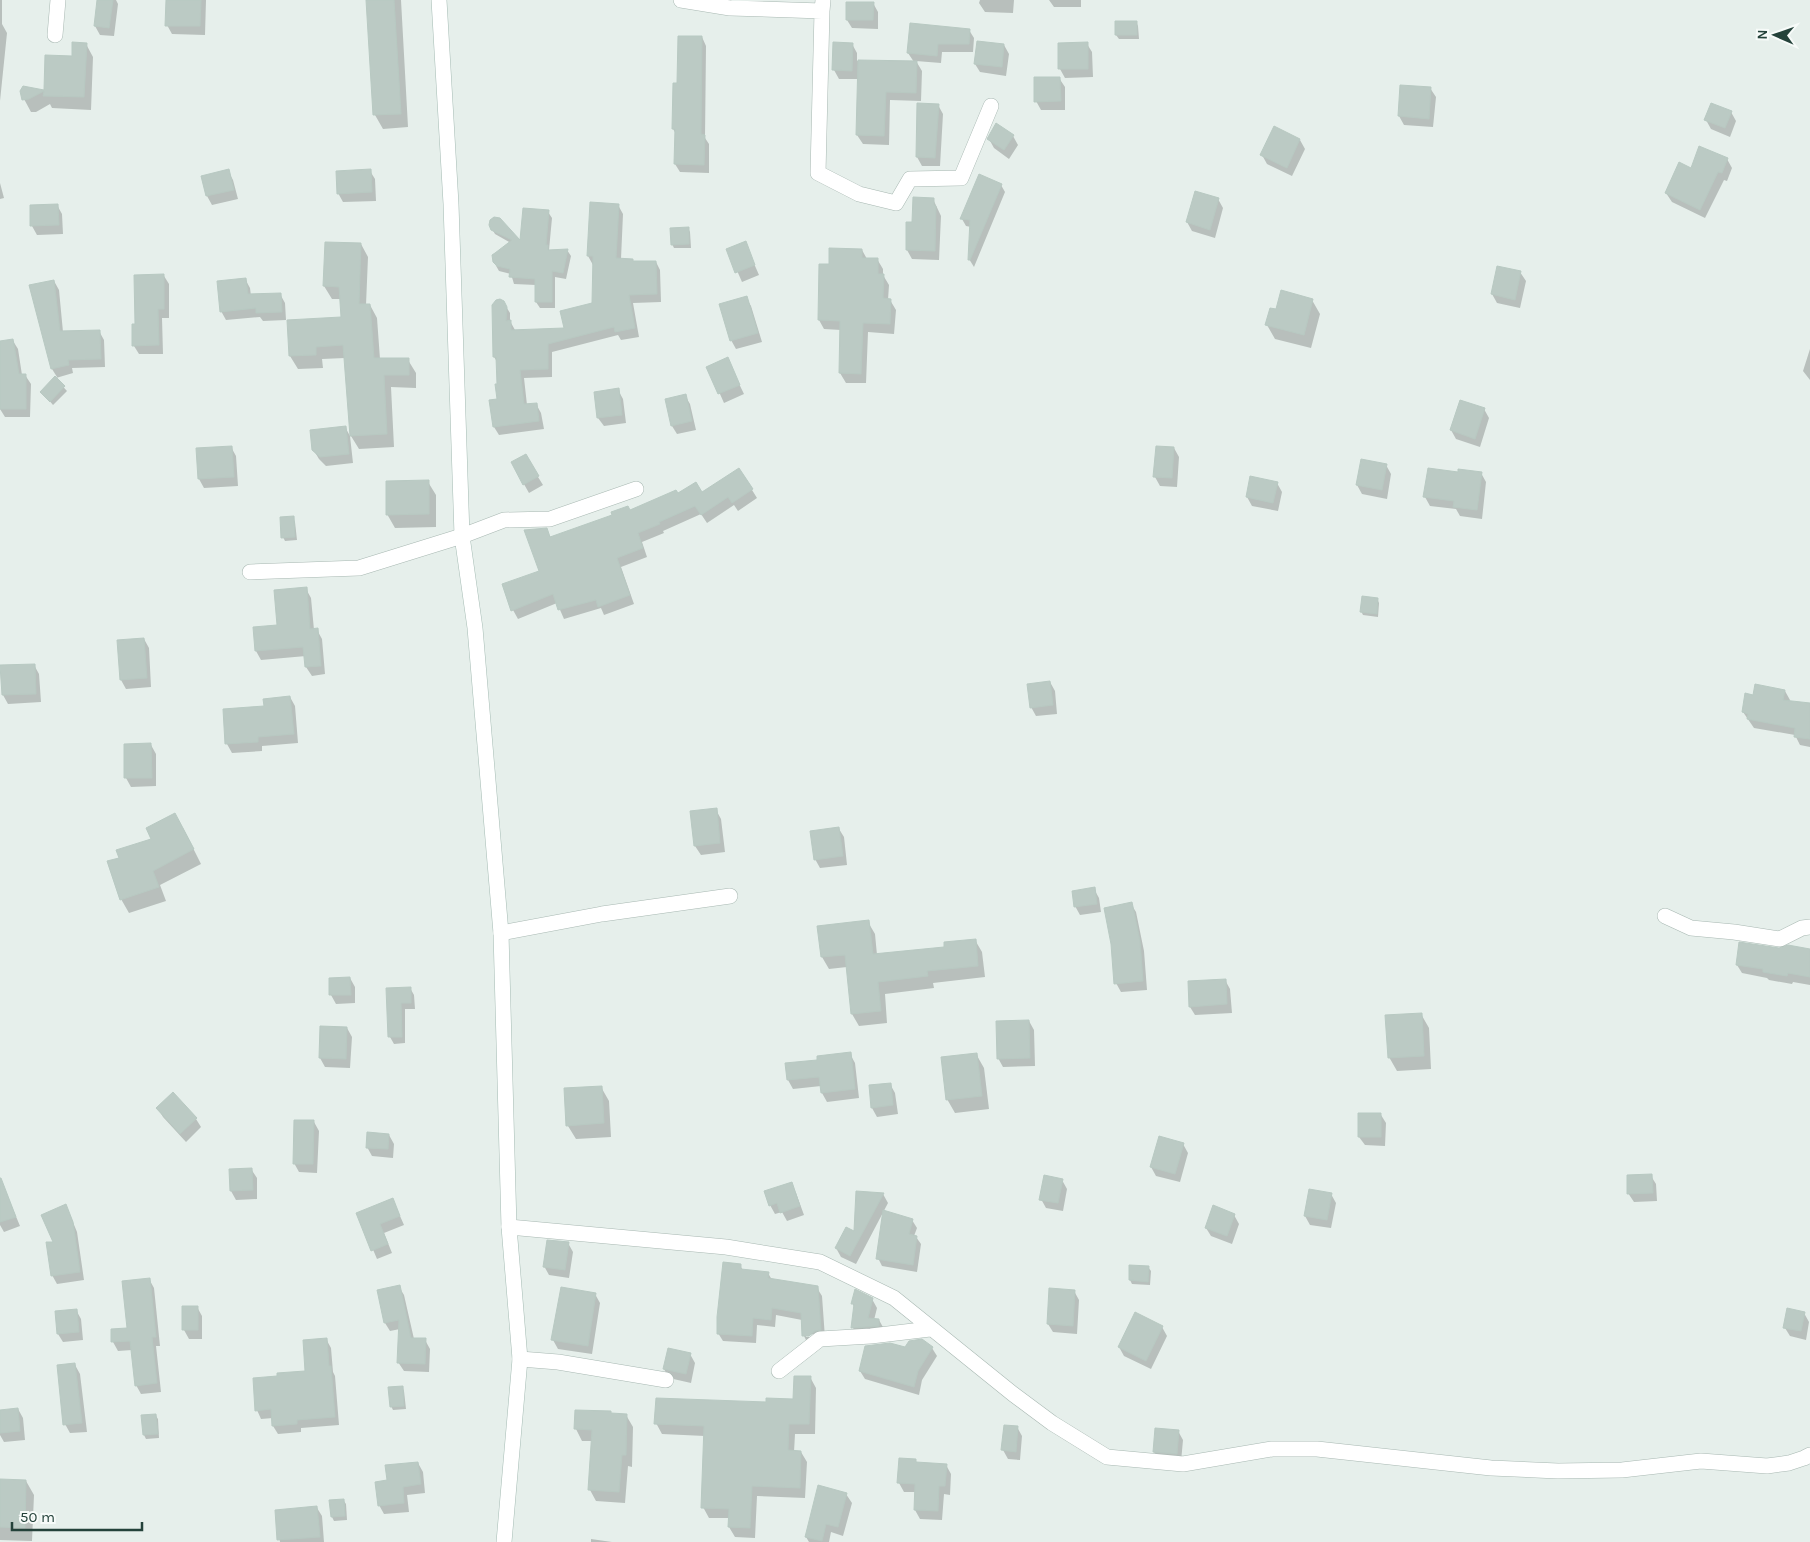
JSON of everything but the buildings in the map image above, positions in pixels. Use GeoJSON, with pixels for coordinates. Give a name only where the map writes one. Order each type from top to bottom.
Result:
{"type":"FeatureCollection","features":[{"type":"Feature","properties":{"kind":"street"},"geometry":{"type":"LineString","coordinates":[[55,35],[58,0]]}},
{"type":"Feature","properties":{"kind":"street"},"geometry":{"type":"LineString","coordinates":[[439,0],[451,204],[462,536],[475,628],[501,933],[509,1227],[520,1359],[504,1542]]}},
{"type":"Feature","properties":{"kind":"street"},"geometry":{"type":"LineString","coordinates":[[681,0],[730,8],[822,6],[818,173],[859,194],[896,202],[910,179],[961,178],[991,106]]}},
{"type":"Feature","properties":{"kind":"street"},"geometry":{"type":"LineString","coordinates":[[250,572],[359,568],[462,536],[504,520],[550,519],[636,489]]}},
{"type":"Feature","properties":{"kind":"street"},"geometry":{"type":"LineString","coordinates":[[501,933],[602,914],[730,896]]}},
{"type":"Feature","properties":{"kind":"street"},"geometry":{"type":"LineString","coordinates":[[1665,916],[1690,928],[1780,939],[1802,928],[1810,927]]}},
{"type":"Feature","properties":{"kind":"street"},"geometry":{"type":"LineString","coordinates":[[509,1227],[726,1247],[820,1262],[894,1298],[930,1329],[1013,1394],[1052,1423],[1107,1457],[1183,1464],[1272,1449],[1316,1449],[1491,1468],[1558,1471],[1622,1470],[1701,1461],[1767,1466],[1789,1463],[1810,1455]]}},
{"type":"Feature","properties":{"kind":"street"},"geometry":{"type":"LineString","coordinates":[[779,1371],[820,1338],[871,1336],[930,1329]]}},
{"type":"Feature","properties":{"kind":"street"},"geometry":{"type":"LineString","coordinates":[[520,1359],[558,1362],[666,1380]]}}]}
